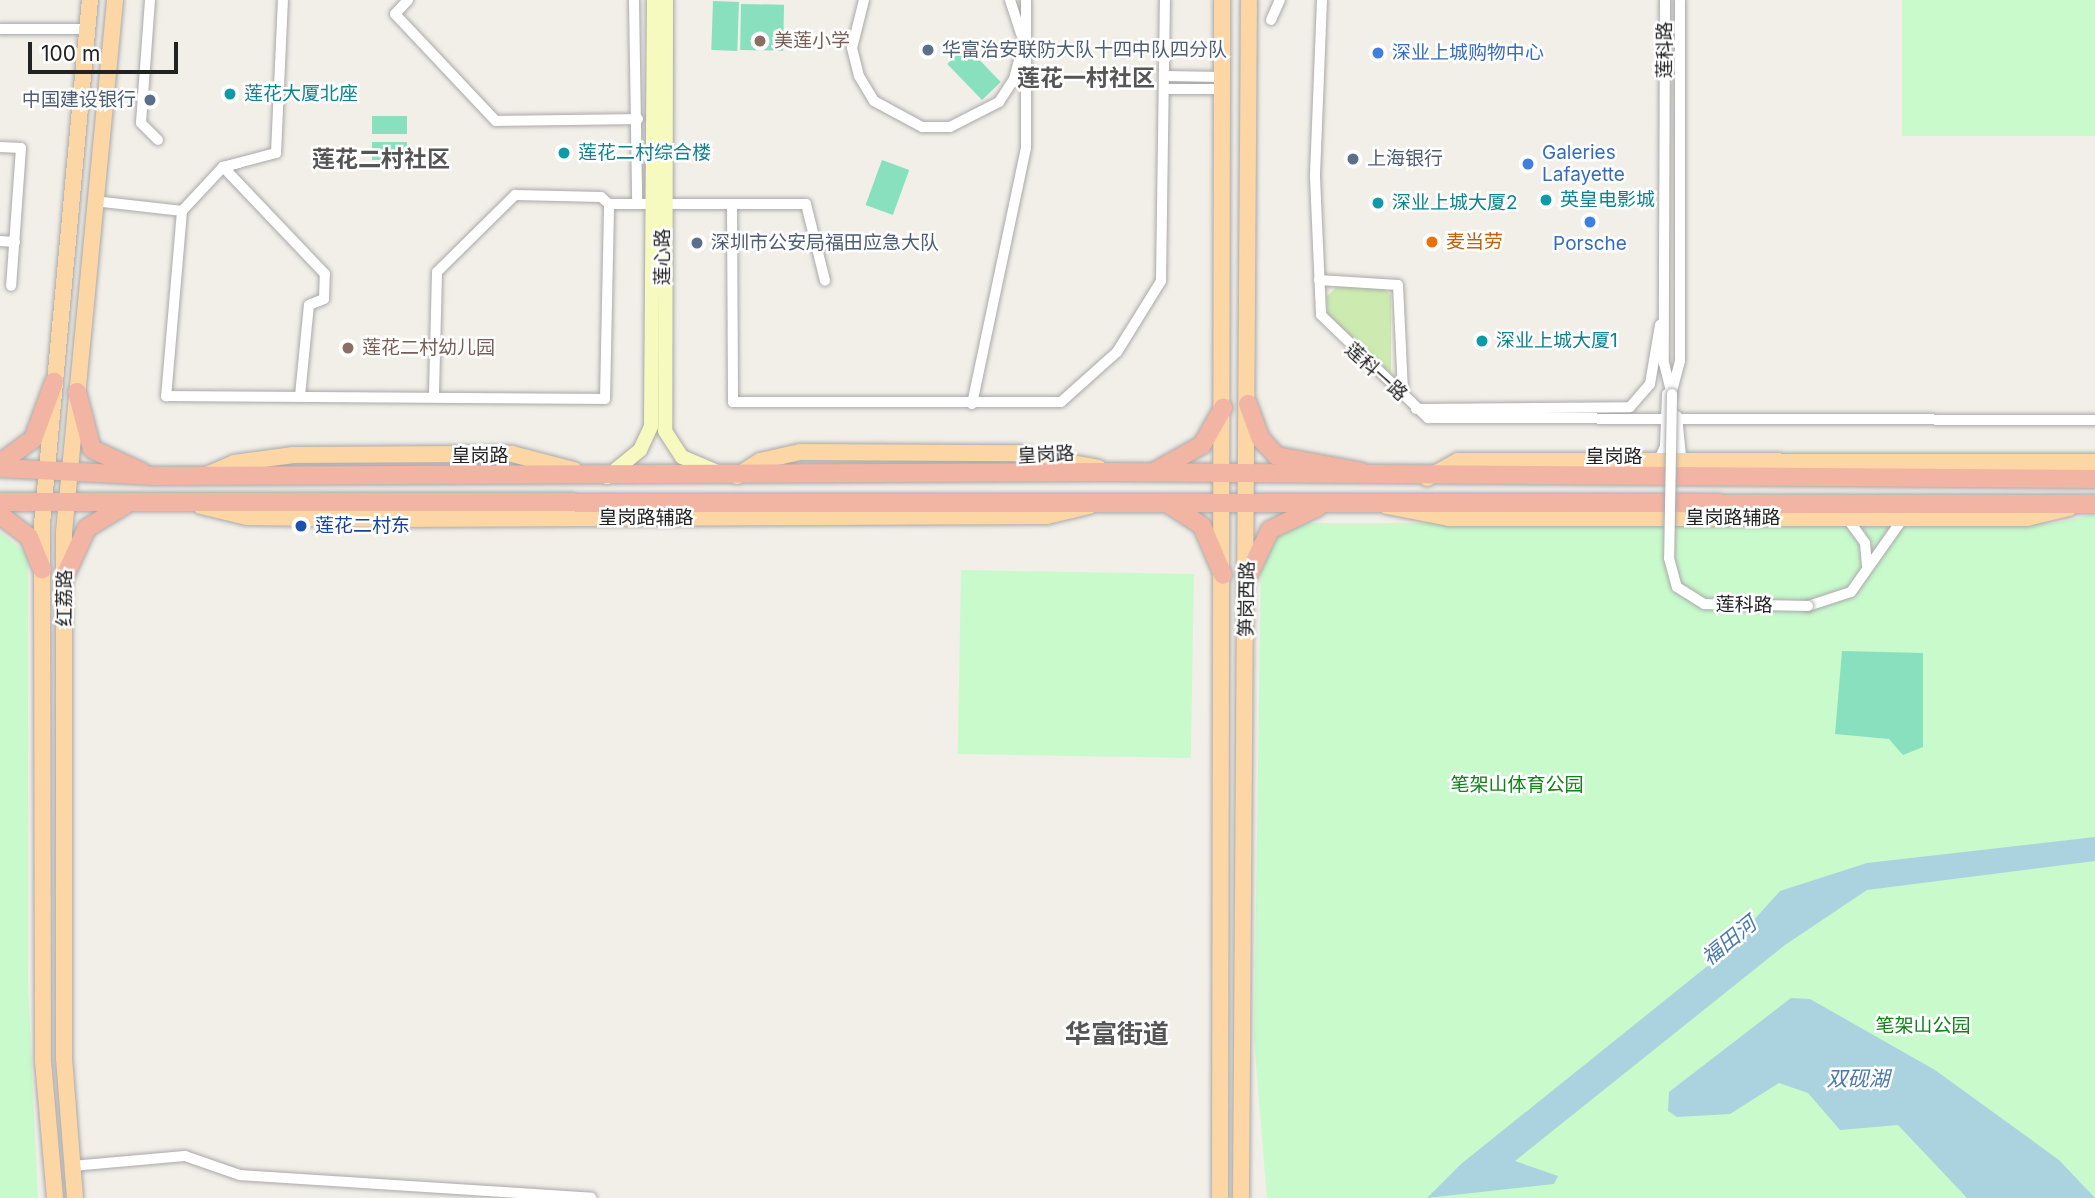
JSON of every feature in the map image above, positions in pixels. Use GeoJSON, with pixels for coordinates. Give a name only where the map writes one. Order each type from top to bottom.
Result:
{"type":"FeatureCollection","features":[{"type":"Feature","properties":{"kind":"highway"},"geometry":{"type":"LineString","coordinates":[[0,463],[33,439],[54,382]]}},
{"type":"Feature","properties":{"kind":"highway"},"geometry":{"type":"LineString","coordinates":[[77,392],[92,449],[155,476]]}},
{"type":"Feature","properties":{"kind":"highway"},"geometry":{"type":"LineString","coordinates":[[1248,404],[1261,439],[1277,456],[1331,462],[1374,477]]}},
{"type":"Feature","properties":{"kind":"highway"},"geometry":{"type":"LineString","coordinates":[[1148,473],[1198,447],[1223,408]]}},
{"type":"Feature","properties":{"kind":"highway","name":"皇岗路"},"geometry":{"type":"LineString","coordinates":[[0,468],[45,474],[155,476],[733,477],[1111,472],[1427,478],[2095,479]]}},
{"type":"Feature","properties":{"kind":"highway"},"geometry":{"type":"LineString","coordinates":[[0,502],[2092,504]]}},
{"type":"Feature","properties":{"kind":"highway"},"geometry":{"type":"LineString","coordinates":[[65,576],[87,528],[132,502]]}},
{"type":"Feature","properties":{"kind":"highway"},"geometry":{"type":"LineString","coordinates":[[1164,503],[1202,526],[1223,575]]}},
{"type":"Feature","properties":{"kind":"highway"},"geometry":{"type":"LineString","coordinates":[[1248,576],[1270,530],[1332,503]]}},
{"type":"Feature","properties":{"kind":"highway"},"geometry":{"type":"LineString","coordinates":[[0,515],[29,537],[43,570]]}},
{"type":"Feature","properties":{"kind":"main road","name":"红荔路"},"geometry":{"type":"LineString","coordinates":[[55,1198],[43,1062],[44,502],[90,0]]}},
{"type":"Feature","properties":{"kind":"main road","name":"红荔路"},"geometry":{"type":"LineString","coordinates":[[75,1198],[64,1059],[66,502],[115,0]]}},
{"type":"Feature","properties":{"kind":"main road","name":"莲心路"},"geometry":{"type":"LineString","coordinates":[[602,477],[640,450],[651,425],[654,0]]}},
{"type":"Feature","properties":{"kind":"main road","name":"莲心路"},"geometry":{"type":"LineString","coordinates":[[666,0],[651,200],[665,431],[682,457],[733,477]]}},
{"type":"Feature","properties":{"kind":"main road","name":"笋岗西路"},"geometry":{"type":"LineString","coordinates":[[1220,1198],[1222,0]]}},
{"type":"Feature","properties":{"kind":"main road","name":"笋岗西路"},"geometry":{"type":"LineString","coordinates":[[1241,1198],[1249,503],[1249,0]]}},
{"type":"Feature","properties":{"kind":"main road"},"geometry":{"type":"LineString","coordinates":[[733,477],[760,461],[800,452],[1018,453],[1111,472]]}},
{"type":"Feature","properties":{"kind":"main road"},"geometry":{"type":"LineString","coordinates":[[1427,478],[1453,461],[2095,462]]}},
{"type":"Feature","properties":{"kind":"main road","name":"皇岗路辅路"},"geometry":{"type":"LineString","coordinates":[[1378,503],[1449,518],[2027,518],[2092,504]]}},
{"type":"Feature","properties":{"kind":"main road"},"geometry":{"type":"LineString","coordinates":[[1220,1177],[1241,1178]]}},
{"type":"Feature","properties":{"kind":"street"},"geometry":{"type":"LineString","coordinates":[[150,0],[141,123],[158,140]]}},
{"type":"Feature","properties":{"kind":"street"},"geometry":{"type":"LineString","coordinates":[[283,0],[275,153],[223,167],[182,211],[166,396],[434,394],[605,399],[609,204]]}},
{"type":"Feature","properties":{"kind":"street"},"geometry":{"type":"LineString","coordinates":[[408,0],[395,14],[496,121],[638,119]]}},
{"type":"Feature","properties":{"kind":"street"},"geometry":{"type":"LineString","coordinates":[[634,0],[638,119],[651,200]]}},
{"type":"Feature","properties":{"kind":"street"},"geometry":{"type":"LineString","coordinates":[[864,0],[852,48],[859,76],[874,100],[909,122],[950,127],[976,119],[1014,79],[1022,52],[1010,0]]}},
{"type":"Feature","properties":{"kind":"street"},"geometry":{"type":"LineString","coordinates":[[972,404],[1027,148],[1026,0]]}},
{"type":"Feature","properties":{"kind":"street"},"geometry":{"type":"LineString","coordinates":[[732,205],[733,402],[1061,402],[1117,352],[1141,320],[1164,260],[1165,0]]}},
{"type":"Feature","properties":{"kind":"street"},"geometry":{"type":"LineString","coordinates":[[1271,20],[1280,0]]}},
{"type":"Feature","properties":{"kind":"street","name":"莲科一路"},"geometry":{"type":"LineString","coordinates":[[1322,0],[1319,280],[1326,326],[1403,393],[1415,409],[1440,420],[2095,420]]}},
{"type":"Feature","properties":{"kind":"street","name":"莲科路"},"geometry":{"type":"LineString","coordinates":[[1665,0],[1664,309],[1672,420],[1680,461]]}},
{"type":"Feature","properties":{"kind":"street","name":"莲科路"},"geometry":{"type":"LineString","coordinates":[[1680,0],[1679,361],[1672,394],[1670,558],[1682,594],[1715,606],[1822,604],[1851,592],[1867,565],[1904,517]]}},
{"type":"Feature","properties":{"kind":"street"},"geometry":{"type":"LineString","coordinates":[[0,29],[87,29]]}},
{"type":"Feature","properties":{"kind":"street"},"geometry":{"type":"LineString","coordinates":[[1166,76],[1222,83]]}},
{"type":"Feature","properties":{"kind":"street"},"geometry":{"type":"LineString","coordinates":[[1166,89],[1222,83]]}},
{"type":"Feature","properties":{"kind":"street"},"geometry":{"type":"LineString","coordinates":[[0,147],[21,148],[11,286]]}},
{"type":"Feature","properties":{"kind":"street"},"geometry":{"type":"LineString","coordinates":[[223,167],[240,163]]}},
{"type":"Feature","properties":{"kind":"street"},"geometry":{"type":"LineString","coordinates":[[223,167],[325,274],[324,299],[309,306],[300,396]]}},
{"type":"Feature","properties":{"kind":"street"},"geometry":{"type":"LineString","coordinates":[[434,394],[438,272],[515,195],[601,197],[609,204],[651,200],[732,205],[806,204],[825,281]]}},
{"type":"Feature","properties":{"kind":"street"},"geometry":{"type":"LineString","coordinates":[[94,201],[182,211]]}},
{"type":"Feature","properties":{"kind":"street"},"geometry":{"type":"LineString","coordinates":[[0,241],[15,242]]}},
{"type":"Feature","properties":{"kind":"street"},"geometry":{"type":"LineString","coordinates":[[1319,280],[1398,285],[1403,393]]}},
{"type":"Feature","properties":{"kind":"street"},"geometry":{"type":"LineString","coordinates":[[1415,409],[1566,409],[1637,403],[1650,384],[1664,309]]}},
{"type":"Feature","properties":{"kind":"street","name":"莲科路"},"geometry":{"type":"LineString","coordinates":[[1661,461],[1672,420]]}},
{"type":"Feature","properties":{"kind":"street"},"geometry":{"type":"LineString","coordinates":[[1630,478],[1661,461]]}},
{"type":"Feature","properties":{"kind":"street"},"geometry":{"type":"LineString","coordinates":[[1680,461],[1692,475],[1709,479]]}},
{"type":"Feature","properties":{"kind":"street"},"geometry":{"type":"LineString","coordinates":[[1847,518],[1865,543],[1867,565]]}},
{"type":"Feature","properties":{"kind":"street"},"geometry":{"type":"LineString","coordinates":[[72,1166],[185,1156],[240,1175],[591,1198]]}},
{"type":"Feature","properties":{"kind":"green space"},"geometry":{"type":"Polygon","coordinates":[[[1902,0],[2095,0],[2095,136],[1902,136],[1902,0]]]}},
{"type":"Feature","properties":{"kind":"green space"},"geometry":{"type":"Polygon","coordinates":[[[713,1],[739,2],[737,51],[711,50],[713,1]]]}},
{"type":"Feature","properties":{"kind":"green space"},"geometry":{"type":"Polygon","coordinates":[[[741,4],[784,5],[783,51],[740,50],[741,4]]]}},
{"type":"Feature","properties":{"kind":"green space"},"geometry":{"type":"Polygon","coordinates":[[[966,46],[1001,82],[982,100],[947,64],[966,46]]]}},
{"type":"Feature","properties":{"kind":"green space"},"geometry":{"type":"Polygon","coordinates":[[[372,116],[407,116],[407,134],[372,134],[372,116]]]}},
{"type":"Feature","properties":{"kind":"green space"},"geometry":{"type":"Polygon","coordinates":[[[372,142],[407,142],[407,160],[372,160],[372,142]]]}},
{"type":"Feature","properties":{"kind":"green space"},"geometry":{"type":"Polygon","coordinates":[[[882,160],[909,170],[893,215],[866,205],[882,160]]]}},
{"type":"Feature","properties":{"kind":"green space"},"geometry":{"type":"Polygon","coordinates":[[[1337,287],[1381,287],[1391,295],[1391,373],[1329,320],[1326,297],[1337,287]]]}},
{"type":"Feature","properties":{"kind":"green space","name":"笔架山体育公园"},"geometry":{"type":"Polygon","coordinates":[[[2095,514],[2095,1198],[1267,1198],[1254,1040],[1261,560],[1267,537],[1304,523],[2055,523],[2095,514]]]}},
{"type":"Feature","properties":{"kind":"green space"},"geometry":{"type":"Polygon","coordinates":[[[0,532],[28,555],[28,986],[38,1198],[0,1198],[0,532]]]}},
{"type":"Feature","properties":{"kind":"green space"},"geometry":{"type":"Polygon","coordinates":[[[961,570],[1194,574],[1191,758],[958,754],[961,570]]]}},
{"type":"Feature","properties":{"kind":"green space"},"geometry":{"type":"Polygon","coordinates":[[[1842,651],[1923,653],[1923,747],[1903,755],[1889,739],[1835,734],[1842,651]]]}},
{"type":"Feature","properties":{"kind":"water"},"geometry":{"type":"Polygon","coordinates":[[[2095,837],[2095,861],[1867,890],[1785,945],[1515,1161],[1558,1176],[1554,1184],[1427,1198],[1461,1164],[1725,952],[1780,891],[1867,863],[2095,837]]]}},
{"type":"Feature","properties":{"kind":"water","name":"双砚湖"},"geometry":{"type":"Polygon","coordinates":[[[1791,998],[1810,999],[1935,1070],[2059,1160],[2095,1198],[1967,1198],[1898,1125],[1840,1130],[1808,1093],[1779,1083],[1730,1114],[1677,1117],[1668,1111],[1669,1092],[1791,998]]]}},
{"type":"Feature","properties":{"kind":"place","name":"美莲小学"},"geometry":{"type":"Point","coordinates":[760,41]}},
{"type":"Feature","properties":{"kind":"place","name":"华富治安联防大队十四中队四分队"},"geometry":{"type":"Point","coordinates":[928,50]}},
{"type":"Feature","properties":{"kind":"place","name":"深业上城购物中心"},"geometry":{"type":"Point","coordinates":[1378,53]}},
{"type":"Feature","properties":{"kind":"place","name":"莲花大厦北座"},"geometry":{"type":"Point","coordinates":[230,94]}},
{"type":"Feature","properties":{"kind":"place","name":"中国建设银行"},"geometry":{"type":"Point","coordinates":[150,100]}},
{"type":"Feature","properties":{"kind":"place","name":"莲花二村综合楼"},"geometry":{"type":"Point","coordinates":[564,153]}},
{"type":"Feature","properties":{"kind":"place","name":"上海银行"},"geometry":{"type":"Point","coordinates":[1353,159]}},
{"type":"Feature","properties":{"kind":"place","name":"Galeries Lafayette"},"geometry":{"type":"Point","coordinates":[1528,164]}},
{"type":"Feature","properties":{"kind":"place","name":"英皇电影城"},"geometry":{"type":"Point","coordinates":[1546,200]}},
{"type":"Feature","properties":{"kind":"place","name":"深业上城大厦2"},"geometry":{"type":"Point","coordinates":[1378,203]}},
{"type":"Feature","properties":{"kind":"place","name":"Porsche"},"geometry":{"type":"Point","coordinates":[1590,222]}},
{"type":"Feature","properties":{"kind":"place","name":"麦当劳"},"geometry":{"type":"Point","coordinates":[1432,242]}},
{"type":"Feature","properties":{"kind":"place","name":"深圳市公安局福田应急大队"},"geometry":{"type":"Point","coordinates":[697,243]}},
{"type":"Feature","properties":{"kind":"place","name":"深业上城大厦1"},"geometry":{"type":"Point","coordinates":[1482,341]}},
{"type":"Feature","properties":{"kind":"place","name":"莲花二村幼儿园"},"geometry":{"type":"Point","coordinates":[348,348]}},
{"type":"Feature","properties":{"kind":"place","name":"莲花二村东"},"geometry":{"type":"Point","coordinates":[301,526]}},
{"type":"Feature","properties":{"kind":"district","name":"莲花一村社区"},"geometry":{"type":"Point","coordinates":[1086,78]}},
{"type":"Feature","properties":{"kind":"district","name":"莲花二村社区"},"geometry":{"type":"Point","coordinates":[381,159]}},
{"type":"Feature","properties":{"kind":"district","name":"华富街道"},"geometry":{"type":"Point","coordinates":[1117,1034]}},
{"type":"Feature","properties":{"kind":"water label","name":"福田河"},"geometry":{"type":"Point","coordinates":[1729,941]}},
{"type":"Feature","properties":{"kind":"park label","name":"笔架山公园"},"geometry":{"type":"Point","coordinates":[1923,1026]}}]}
